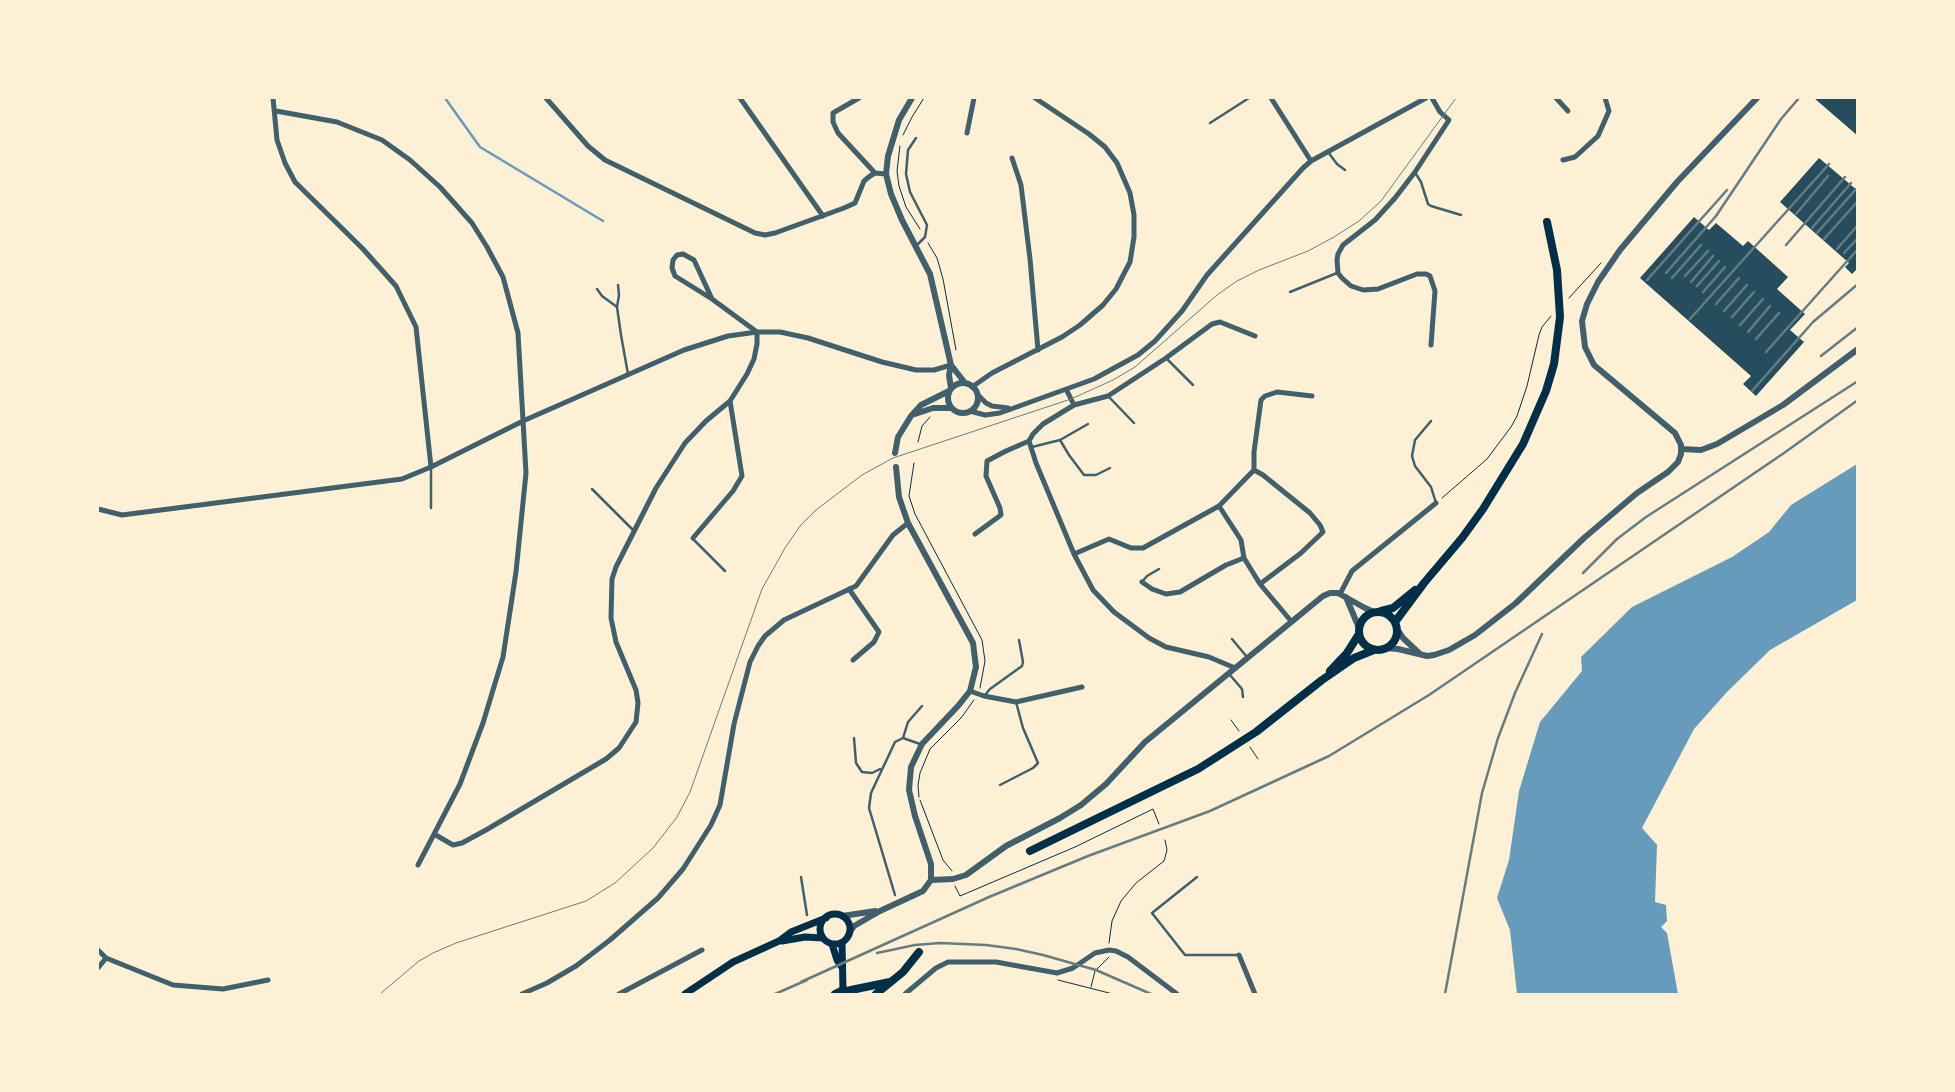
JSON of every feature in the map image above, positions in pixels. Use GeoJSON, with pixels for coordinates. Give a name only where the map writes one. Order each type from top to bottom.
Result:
{"type":"FeatureCollection","features":[{"type":"Feature","properties":{"kind":"highway"},"geometry":{"type":"LineString","coordinates":[[1030,851],[1198,769],[1256,732],[1322,680],[1354,658],[1385,648],[1394,641],[1396,626],[1424,583],[1462,538],[1503,477],[1523,444],[1546,391],[1554,364],[1560,316],[1557,270],[1547,222]]}},
{"type":"Feature","properties":{"kind":"highway"},"geometry":{"type":"LineString","coordinates":[[1322,680],[1346,653],[1364,618],[1393,608],[1424,583]]}},
{"type":"Feature","properties":{"kind":"highway"},"geometry":{"type":"LineString","coordinates":[[1378,612],[1392,617],[1396,626]]}},
{"type":"Feature","properties":{"kind":"highway"},"geometry":{"type":"LineString","coordinates":[[1359,631],[1364,644],[1374,650]]}},
{"type":"Feature","properties":{"kind":"highway"},"geometry":{"type":"LineString","coordinates":[[876,994],[883,990],[908,966],[919,952]]}},
{"type":"Feature","properties":{"kind":"highway"},"geometry":{"type":"LineString","coordinates":[[836,994],[890,982]]}},
{"type":"Feature","properties":{"kind":"main road"},"geometry":{"type":"LineString","coordinates":[[685,994],[733,962],[779,941],[791,932],[831,915],[842,916],[849,924],[849,933],[842,942],[832,944]]}},
{"type":"Feature","properties":{"kind":"main road"},"geometry":{"type":"LineString","coordinates":[[823,938],[820,927],[826,918]]}},
{"type":"Feature","properties":{"kind":"main road"},"geometry":{"type":"LineString","coordinates":[[779,941],[805,937],[823,938],[832,944],[851,991]]}},
{"type":"Feature","properties":{"kind":"main road"},"geometry":{"type":"LineString","coordinates":[[841,966],[843,960],[842,942]]}},
{"type":"Feature","properties":{"kind":"street"},"geometry":{"type":"LineString","coordinates":[[273,98],[276,111],[277,140],[285,164],[295,182],[363,249],[396,286],[416,327],[431,467]]}},
{"type":"Feature","properties":{"kind":"street"},"geometry":{"type":"LineString","coordinates":[[546,98],[588,146],[605,160],[755,233],[766,235],[823,216],[854,203],[864,181],[875,173],[886,174]]}},
{"type":"Feature","properties":{"kind":"street"},"geometry":{"type":"LineString","coordinates":[[740,98],[823,216]]}},
{"type":"Feature","properties":{"kind":"street"},"geometry":{"type":"LineString","coordinates":[[859,98],[832,113],[833,122],[838,133],[875,173]]}},
{"type":"Feature","properties":{"kind":"street"},"geometry":{"type":"LineString","coordinates":[[912,98],[898,120],[888,156],[886,174],[891,194],[902,220],[930,274],[950,365],[950,390],[948,398],[951,408]]}},
{"type":"Feature","properties":{"kind":"street"},"geometry":{"type":"LineString","coordinates":[[967,133],[974,98]]}},
{"type":"Feature","properties":{"kind":"street"},"geometry":{"type":"LineString","coordinates":[[972,387],[992,372],[1038,350],[1080,325],[1103,305],[1116,289],[1130,262],[1134,237],[1134,216],[1130,193],[1117,162],[1105,147],[1035,98]]}},
{"type":"Feature","properties":{"kind":"street"},"geometry":{"type":"LineString","coordinates":[[1271,98],[1311,161]]}},
{"type":"Feature","properties":{"kind":"street"},"geometry":{"type":"LineString","coordinates":[[911,416],[933,408],[951,408],[958,413],[992,414],[1094,380],[1119,367],[1138,355],[1154,341],[1182,311],[1207,274],[1294,176],[1311,161],[1426,98]]}},
{"type":"Feature","properties":{"kind":"street"},"geometry":{"type":"LineString","coordinates":[[1431,345],[1435,291],[1430,276],[1417,274],[1371,290],[1351,286],[1338,273],[1337,260],[1340,249],[1384,210],[1414,172],[1449,120],[1440,112],[1432,98]]}},
{"type":"Feature","properties":{"kind":"street"},"geometry":{"type":"LineString","coordinates":[[1556,98],[1568,112]]}},
{"type":"Feature","properties":{"kind":"street"},"geometry":{"type":"LineString","coordinates":[[1563,160],[1575,157],[1601,132],[1609,111],[1605,98]]}},
{"type":"Feature","properties":{"kind":"street"},"geometry":{"type":"LineString","coordinates":[[1385,648],[1421,655],[1434,655],[1449,650],[1501,616],[1584,538],[1637,493],[1674,466],[1680,458],[1680,441],[1674,433],[1594,365],[1585,347],[1582,321],[1586,305],[1598,282],[1626,242],[1677,182],[1757,98]]}},
{"type":"Feature","properties":{"kind":"street"},"geometry":{"type":"LineString","coordinates":[[276,111],[337,122],[382,140],[410,160],[440,187],[472,223],[487,247],[503,277],[518,333],[526,473],[516,572],[503,657],[483,723],[460,784],[418,866]]}},
{"type":"Feature","properties":{"kind":"street"},"geometry":{"type":"LineString","coordinates":[[1012,158],[1020,185],[1030,259],[1038,350]]}},
{"type":"Feature","properties":{"kind":"street"},"geometry":{"type":"LineString","coordinates":[[712,299],[694,260],[683,254],[677,255],[673,260],[672,268],[675,276],[712,299],[757,332]]}},
{"type":"Feature","properties":{"kind":"street"},"geometry":{"type":"LineString","coordinates":[[976,534],[1001,516],[1000,508],[986,476],[987,461],[1006,450],[1029,441],[1043,424],[1074,405],[1108,396],[1166,358],[1212,324],[1220,322],[1255,336]]}},
{"type":"Feature","properties":{"kind":"street"},"geometry":{"type":"LineString","coordinates":[[434,834],[453,845],[462,843],[606,759],[626,740],[636,722],[638,703],[630,674],[616,642],[611,618],[612,588],[616,566],[656,488],[685,443],[706,420],[730,402],[748,374],[754,359],[757,332]]}},
{"type":"Feature","properties":{"kind":"street"},"geometry":{"type":"LineString","coordinates":[[98,509],[122,515],[402,479],[431,467],[523,421],[629,376],[684,350],[728,336],[757,332],[780,332],[808,338],[882,362],[916,370],[934,370],[950,365]]}},
{"type":"Feature","properties":{"kind":"street"},"geometry":{"type":"LineString","coordinates":[[1681,449],[1707,449],[1725,440],[1783,405],[1858,348]]}},
{"type":"Feature","properties":{"kind":"street"},"geometry":{"type":"LineString","coordinates":[[950,365],[986,403],[992,406],[1011,408]]}},
{"type":"Feature","properties":{"kind":"street"},"geometry":{"type":"LineString","coordinates":[[895,453],[898,437],[911,416],[921,405],[950,390],[956,384],[965,383]]}},
{"type":"Feature","properties":{"kind":"street"},"geometry":{"type":"LineString","coordinates":[[1066,389],[1074,405]]}},
{"type":"Feature","properties":{"kind":"street"},"geometry":{"type":"LineString","coordinates":[[1074,554],[1109,539],[1131,548],[1143,548],[1219,506],[1254,470],[1254,452],[1262,400],[1265,396],[1277,392],[1312,396]]}},
{"type":"Feature","properties":{"kind":"street"},"geometry":{"type":"LineString","coordinates":[[970,412],[976,406],[978,395]]}},
{"type":"Feature","properties":{"kind":"street"},"geometry":{"type":"LineString","coordinates":[[692,538],[733,491],[742,476],[730,402]]}},
{"type":"Feature","properties":{"kind":"street"},"geometry":{"type":"LineString","coordinates":[[1029,441],[1074,554],[1085,577],[1101,601],[1132,628],[1166,647],[1209,657],[1235,668]]}},
{"type":"Feature","properties":{"kind":"street"},"geometry":{"type":"LineString","coordinates":[[849,933],[854,926],[880,911],[923,891],[931,880],[931,864],[915,816],[909,790],[911,767],[922,744],[970,691],[976,667],[973,643],[908,523],[899,497],[896,466]]}},
{"type":"Feature","properties":{"kind":"street"},"geometry":{"type":"LineString","coordinates":[[1254,470],[1263,475],[1310,513],[1323,532],[1301,553],[1260,584]]}},
{"type":"Feature","properties":{"kind":"street"},"geometry":{"type":"LineString","coordinates":[[1359,631],[1355,617],[1343,596],[1352,571],[1436,503]]}},
{"type":"Feature","properties":{"kind":"street"},"geometry":{"type":"LineString","coordinates":[[1219,506],[1241,540],[1244,558],[1260,584],[1291,621]]}},
{"type":"Feature","properties":{"kind":"street"},"geometry":{"type":"LineString","coordinates":[[522,994],[547,983],[576,966],[610,940],[658,898],[682,869],[711,825],[720,805],[734,724],[750,662],[758,646],[765,636],[784,620],[850,589],[863,578],[893,535],[908,523]]}},
{"type":"Feature","properties":{"kind":"street"},"geometry":{"type":"LineString","coordinates":[[1142,582],[1152,589],[1166,594],[1180,592],[1226,565],[1244,558]]}},
{"type":"Feature","properties":{"kind":"street"},"geometry":{"type":"LineString","coordinates":[[850,589],[878,632],[870,645],[853,660]]}},
{"type":"Feature","properties":{"kind":"street"},"geometry":{"type":"LineString","coordinates":[[931,880],[953,879],[966,875],[1006,846],[1081,805],[1106,784],[1145,742],[1323,596],[1330,593],[1343,596],[1365,608],[1378,612]]}},
{"type":"Feature","properties":{"kind":"street"},"geometry":{"type":"LineString","coordinates":[[1396,626],[1403,638],[1421,655]]}},
{"type":"Feature","properties":{"kind":"street"},"geometry":{"type":"LineString","coordinates":[[970,691],[1016,702],[1082,687]]}},
{"type":"Feature","properties":{"kind":"street"},"geometry":{"type":"LineString","coordinates":[[842,916],[880,911]]}},
{"type":"Feature","properties":{"kind":"street"},"geometry":{"type":"LineString","coordinates":[[98,950],[106,958],[173,985],[223,990],[268,980]]}},
{"type":"Feature","properties":{"kind":"street"},"geometry":{"type":"LineString","coordinates":[[619,994],[702,950]]}},
{"type":"Feature","properties":{"kind":"street"},"geometry":{"type":"LineString","coordinates":[[906,994],[936,968],[948,962],[996,962],[1057,973],[1073,968],[1095,953],[1109,950],[1128,957],[1176,994]]}},
{"type":"Feature","properties":{"kind":"street"},"geometry":{"type":"LineString","coordinates":[[1239,955],[1254,994]]}},
{"type":"Feature","properties":{"kind":"street"},"geometry":{"type":"LineString","coordinates":[[98,968],[106,958]]}},
{"type":"Feature","properties":{"kind":"lane"},"geometry":{"type":"LineString","coordinates":[[1210,122],[1249,98]]}},
{"type":"Feature","properties":{"kind":"lane"},"geometry":{"type":"LineString","coordinates":[[916,138],[908,150],[906,174],[910,192],[921,210],[927,225],[925,237],[916,246]]}},
{"type":"Feature","properties":{"kind":"lane"},"geometry":{"type":"LineString","coordinates":[[1328,152],[1337,164],[1346,170]]}},
{"type":"Feature","properties":{"kind":"lane"},"geometry":{"type":"LineString","coordinates":[[1414,172],[1421,182],[1428,204],[1461,215]]}},
{"type":"Feature","properties":{"kind":"lane"},"geometry":{"type":"LineString","coordinates":[[1290,292],[1338,273]]}},
{"type":"Feature","properties":{"kind":"lane"},"geometry":{"type":"LineString","coordinates":[[618,285],[617,307],[629,376]]}},
{"type":"Feature","properties":{"kind":"lane"},"geometry":{"type":"LineString","coordinates":[[597,289],[602,296],[617,307]]}},
{"type":"Feature","properties":{"kind":"lane"},"geometry":{"type":"LineString","coordinates":[[1166,358],[1192,385]]}},
{"type":"Feature","properties":{"kind":"lane"},"geometry":{"type":"LineString","coordinates":[[1108,396],[1134,423]]}},
{"type":"Feature","properties":{"kind":"lane"},"geometry":{"type":"LineString","coordinates":[[1431,421],[1415,440],[1412,456],[1415,466],[1431,487],[1436,503]]}},
{"type":"Feature","properties":{"kind":"lane"},"geometry":{"type":"LineString","coordinates":[[1031,448],[1060,440],[1088,424]]}},
{"type":"Feature","properties":{"kind":"lane"},"geometry":{"type":"LineString","coordinates":[[1060,440],[1084,475],[1096,475],[1110,468]]}},
{"type":"Feature","properties":{"kind":"lane"},"geometry":{"type":"LineString","coordinates":[[431,467],[431,508]]}},
{"type":"Feature","properties":{"kind":"lane"},"geometry":{"type":"LineString","coordinates":[[592,490],[634,531]]}},
{"type":"Feature","properties":{"kind":"lane"},"geometry":{"type":"LineString","coordinates":[[692,538],[725,571]]}},
{"type":"Feature","properties":{"kind":"lane"},"geometry":{"type":"LineString","coordinates":[[1142,582],[1147,576],[1159,569]]}},
{"type":"Feature","properties":{"kind":"lane"},"geometry":{"type":"LineString","coordinates":[[1232,638],[1247,658]]}},
{"type":"Feature","properties":{"kind":"lane"},"geometry":{"type":"LineString","coordinates":[[981,695],[1022,666],[1023,662],[1018,640]]}},
{"type":"Feature","properties":{"kind":"lane"},"geometry":{"type":"LineString","coordinates":[[1229,673],[1242,689],[1243,696]]}},
{"type":"Feature","properties":{"kind":"lane"},"geometry":{"type":"LineString","coordinates":[[1000,785],[1033,768],[1038,763],[1023,728],[1016,702]]}},
{"type":"Feature","properties":{"kind":"lane"},"geometry":{"type":"LineString","coordinates":[[903,738],[908,722],[922,706]]}},
{"type":"Feature","properties":{"kind":"lane"},"geometry":{"type":"LineString","coordinates":[[854,738],[856,764],[862,772],[872,773],[881,768]]}},
{"type":"Feature","properties":{"kind":"lane"},"geometry":{"type":"LineString","coordinates":[[896,895],[869,808],[871,793],[881,768],[895,742],[903,738],[922,744]]}},
{"type":"Feature","properties":{"kind":"lane"},"geometry":{"type":"LineString","coordinates":[[801,877],[807,914]]}},
{"type":"Feature","properties":{"kind":"lane"},"geometry":{"type":"LineString","coordinates":[[1197,877],[1152,913],[1185,955],[1239,955]]}},
{"type":"Feature","properties":{"kind":"path"},"geometry":{"type":"LineString","coordinates":[[1568,298],[1601,263]]}},
{"type":"Feature","properties":{"kind":"path"},"geometry":{"type":"LineString","coordinates":[[1436,503],[1479,467],[1505,437],[1522,403],[1542,327],[1552,316]]}},
{"type":"Feature","properties":{"kind":"path"},"geometry":{"type":"LineString","coordinates":[[918,442],[922,426],[926,420],[933,416]]}},
{"type":"Feature","properties":{"kind":"path"},"geometry":{"type":"LineString","coordinates":[[914,463],[909,489],[914,514],[982,640],[985,661],[981,695],[930,749],[920,773],[918,785],[919,798],[927,821],[943,860],[952,874]]}},
{"type":"Feature","properties":{"kind":"path"},"geometry":{"type":"LineString","coordinates":[[954,884],[960,896],[1075,847],[1153,809],[1159,824]]}},
{"type":"Feature","properties":{"kind":"path"},"geometry":{"type":"LineString","coordinates":[[1091,988],[1095,971],[1108,958],[1110,933],[1116,910],[1132,887],[1164,861],[1167,850],[1165,840]]}},
{"type":"Feature","properties":{"kind":"path"},"geometry":{"type":"LineString","coordinates":[[1051,979],[1112,994]]}},
{"type":"Feature","properties":{"kind":"water"},"geometry":{"type":"Polygon","coordinates":[[[1857,464],[1857,600],[1770,650],[1727,692],[1694,729],[1642,828],[1657,845],[1655,902],[1666,905],[1667,921],[1661,927],[1667,933],[1678,994],[1517,994],[1510,930],[1497,898],[1509,860],[1519,791],[1540,722],[1582,671],[1581,657],[1632,607],[1732,557],[1769,532],[1791,505],[1857,464]]]}},
{"type":"Feature","properties":{"kind":"building"},"geometry":{"type":"Polygon","coordinates":[[[1814,98],[1858,98],[1858,136],[1814,98]]]}},
{"type":"Feature","properties":{"kind":"building"},"geometry":{"type":"Polygon","coordinates":[[[1819,158],[1858,191],[1858,268],[1852,274],[1845,267],[1849,263],[1780,202],[1819,158]]]}},
{"type":"Feature","properties":{"kind":"building"},"geometry":{"type":"Polygon","coordinates":[[[1694,217],[1709,230],[1716,223],[1743,246],[1748,241],[1788,277],[1777,289],[1805,314],[1790,330],[1804,342],[1756,396],[1743,384],[1751,376],[1640,278],[1694,217]]]}},
{"type":"Feature","properties":{"kind":"waterway"},"geometry":{"type":"LineString","coordinates":[[445,98],[480,147],[603,221]]}},
{"type":"Feature","properties":{"kind":"tram line"},"geometry":{"type":"LineString","coordinates":[[380,994],[419,961],[433,953],[456,943],[586,901],[615,883],[653,848],[677,817],[690,792],[762,589],[800,526],[816,510],[862,475],[893,458],[1071,399],[1113,380],[1135,367],[1217,295],[1237,281],[1259,270],[1308,251],[1359,221],[1381,201],[1456,98]]}},
{"type":"Feature","properties":{"kind":"railway"},"geometry":{"type":"LineString","coordinates":[[1666,273],[1716,216],[1781,119],[1799,98]]}},
{"type":"Feature","properties":{"kind":"railway"},"geometry":{"type":"LineString","coordinates":[[1690,319],[1829,164]]}},
{"type":"Feature","properties":{"kind":"railway"},"geometry":{"type":"LineString","coordinates":[[1796,214],[1828,176]]}},
{"type":"Feature","properties":{"kind":"railway"},"geometry":{"type":"LineString","coordinates":[[1786,245],[1845,177]]}},
{"type":"Feature","properties":{"kind":"railway"},"geometry":{"type":"LineString","coordinates":[[1812,228],[1851,183]]}},
{"type":"Feature","properties":{"kind":"railway"},"geometry":{"type":"LineString","coordinates":[[1817,233],[1857,188]]}},
{"type":"Feature","properties":{"kind":"railway"},"geometry":{"type":"LineString","coordinates":[[1647,280],[1727,190]]}},
{"type":"Feature","properties":{"kind":"railway"},"geometry":{"type":"LineString","coordinates":[[1824,239],[1858,201]]}},
{"type":"Feature","properties":{"kind":"railway"},"geometry":{"type":"LineString","coordinates":[[1837,249],[1858,225]]}},
{"type":"Feature","properties":{"kind":"railway"},"geometry":{"type":"LineString","coordinates":[[1844,253],[1858,238]]}},
{"type":"Feature","properties":{"kind":"railway"},"geometry":{"type":"LineString","coordinates":[[1672,278],[1701,245]]}},
{"type":"Feature","properties":{"kind":"railway"},"geometry":{"type":"LineString","coordinates":[[1766,352],[1858,249]]}},
{"type":"Feature","properties":{"kind":"railway"},"geometry":{"type":"LineString","coordinates":[[1685,276],[1708,251]]}},
{"type":"Feature","properties":{"kind":"railway"},"geometry":{"type":"LineString","coordinates":[[1691,282],[1713,256]]}},
{"type":"Feature","properties":{"kind":"railway"},"geometry":{"type":"LineString","coordinates":[[1697,286],[1719,261]]}},
{"type":"Feature","properties":{"kind":"railway"},"geometry":{"type":"LineString","coordinates":[[1703,292],[1725,267]]}},
{"type":"Feature","properties":{"kind":"railway"},"geometry":{"type":"LineString","coordinates":[[1716,304],[1739,278]]}},
{"type":"Feature","properties":{"kind":"railway"},"geometry":{"type":"LineString","coordinates":[[1752,391],[1813,322],[1858,284]]}},
{"type":"Feature","properties":{"kind":"railway"},"geometry":{"type":"LineString","coordinates":[[1724,311],[1747,285]]}},
{"type":"Feature","properties":{"kind":"railway"},"geometry":{"type":"LineString","coordinates":[[1732,317],[1754,292]]}},
{"type":"Feature","properties":{"kind":"railway"},"geometry":{"type":"LineString","coordinates":[[1740,325],[1763,299]]}},
{"type":"Feature","properties":{"kind":"railway"},"geometry":{"type":"LineString","coordinates":[[1748,332],[1770,306]]}},
{"type":"Feature","properties":{"kind":"railway"},"geometry":{"type":"LineString","coordinates":[[1756,339],[1779,313]]}},
{"type":"Feature","properties":{"kind":"railway"},"geometry":{"type":"LineString","coordinates":[[1821,356],[1858,327]]}},
{"type":"Feature","properties":{"kind":"railway"},"geometry":{"type":"LineString","coordinates":[[1583,573],[1617,539],[1646,517],[1858,381]]}},
{"type":"Feature","properties":{"kind":"railway"},"geometry":{"type":"LineString","coordinates":[[801,982],[989,897],[1088,856],[1210,811],[1329,756],[1429,695],[1784,453],[1858,400]]}},
{"type":"Feature","properties":{"kind":"railway"},"geometry":{"type":"LineString","coordinates":[[1445,994],[1482,793],[1498,738],[1515,693],[1542,634]]}},
{"type":"Feature","properties":{"kind":"railway"},"geometry":{"type":"LineString","coordinates":[[877,953],[915,945],[940,943],[986,945],[1016,949],[1096,970],[1151,994]]}},
{"type":"Feature","properties":{"kind":"railway"},"geometry":{"type":"LineString","coordinates":[[775,994],[807,980]]}}]}
